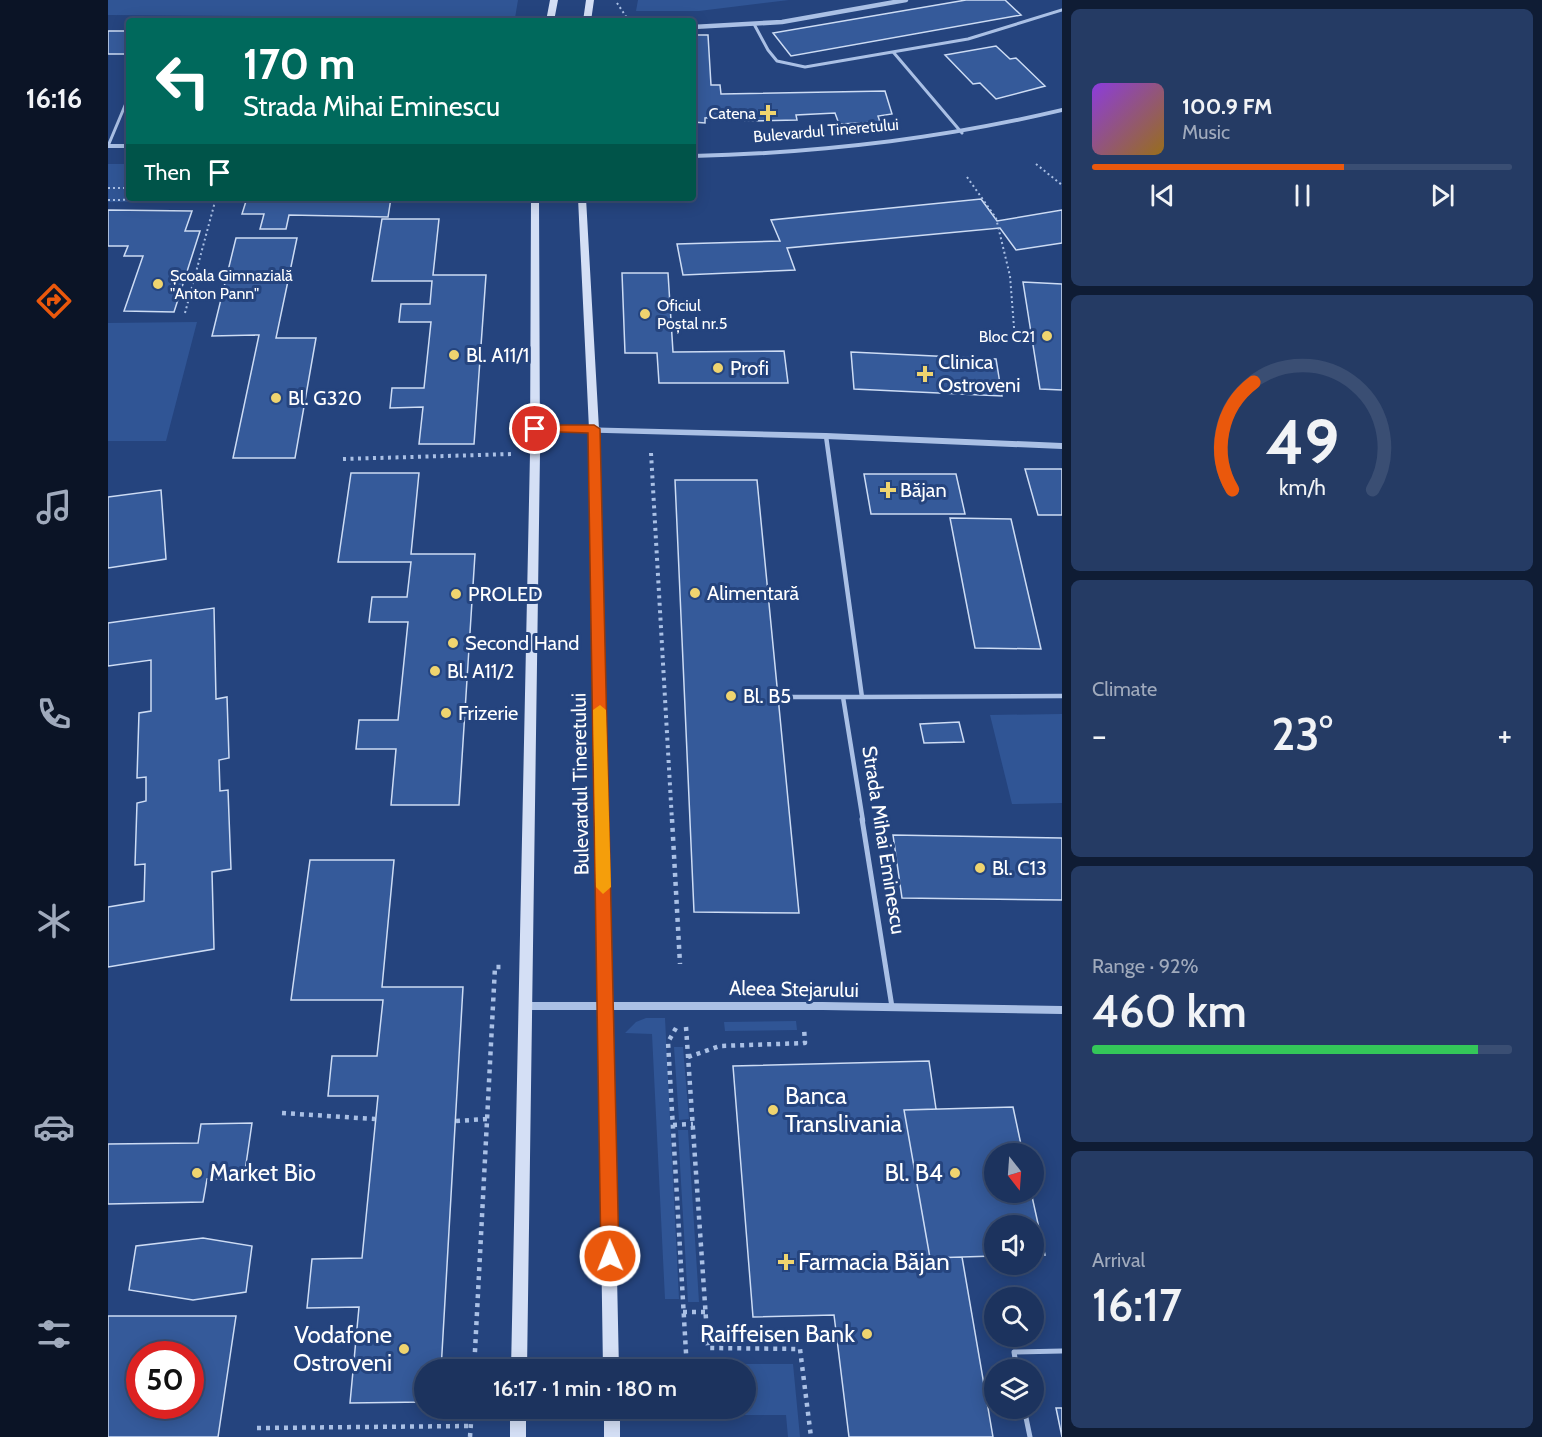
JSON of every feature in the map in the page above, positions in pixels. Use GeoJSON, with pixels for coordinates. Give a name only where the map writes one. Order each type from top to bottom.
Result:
{"type":"FeatureCollection","features":[{"type":"Feature","properties":{"kind":"main road"},"geometry":{"type":"LineString","coordinates":[[551,18],[554,0]]}},
{"type":"Feature","properties":{"kind":"main road"},"geometry":{"type":"LineString","coordinates":[[587,18],[590,0]]}},
{"type":"Feature","properties":{"kind":"main road"},"geometry":{"type":"LineString","coordinates":[[519,1359],[535,453],[535,201]]}},
{"type":"Feature","properties":{"kind":"main road","name":"Bulevardul Tineretului"},"geometry":{"type":"LineString","coordinates":[[582,201],[594,429],[611,1359]]}},
{"type":"Feature","properties":{"kind":"main road"},"geometry":{"type":"LineString","coordinates":[[518,1419],[518,1437]]}},
{"type":"Feature","properties":{"kind":"main road"},"geometry":{"type":"LineString","coordinates":[[612,1419],[612,1437]]}},
{"type":"Feature","properties":{"kind":"street"},"geometry":{"type":"LineString","coordinates":[[696,27],[754,24],[827,15],[906,0]]}},
{"type":"Feature","properties":{"kind":"street","name":"Bulevardul Tineretului"},"geometry":{"type":"LineString","coordinates":[[696,156],[830,150],[962,133],[1062,111]]}},
{"type":"Feature","properties":{"kind":"street"},"geometry":{"type":"LineString","coordinates":[[108,146],[126,146]]}},
{"type":"Feature","properties":{"kind":"street"},"geometry":{"type":"LineString","coordinates":[[535,429],[826,436],[1062,446]]}},
{"type":"Feature","properties":{"kind":"street","name":"Aleea Stejarului"},"geometry":{"type":"LineString","coordinates":[[525,1006],[1062,1010]]}},
{"type":"Feature","properties":{"kind":"lane"},"geometry":{"type":"LineString","coordinates":[[754,24],[774,59],[787,67],[894,53],[1001,31],[1062,10]]}},
{"type":"Feature","properties":{"kind":"lane"},"geometry":{"type":"LineString","coordinates":[[894,53],[962,133]]}},
{"type":"Feature","properties":{"kind":"lane"},"geometry":{"type":"LineString","coordinates":[[108,146],[126,103]]}},
{"type":"Feature","properties":{"kind":"lane"},"geometry":{"type":"LineString","coordinates":[[826,436],[862,697]]}},
{"type":"Feature","properties":{"kind":"lane"},"geometry":{"type":"LineString","coordinates":[[791,697],[1062,696]]}},
{"type":"Feature","properties":{"kind":"lane","name":"Strada Mihai Eminescu"},"geometry":{"type":"LineString","coordinates":[[843,697],[892,1007]]}},
{"type":"Feature","properties":{"kind":"lane"},"geometry":{"type":"LineString","coordinates":[[1015,1359],[1014,1352],[1062,1352]]}},
{"type":"Feature","properties":{"kind":"lane"},"geometry":{"type":"LineString","coordinates":[[1026,1419],[1030,1437]]}},
{"type":"Feature","properties":{"kind":"path"},"geometry":{"type":"LineString","coordinates":[[617,3],[627,18]]}},
{"type":"Feature","properties":{"kind":"path"},"geometry":{"type":"LineString","coordinates":[[1036,164],[1062,185]]}},
{"type":"Feature","properties":{"kind":"path"},"geometry":{"type":"LineString","coordinates":[[967,177],[996,218],[1010,276],[1015,340]]}},
{"type":"Feature","properties":{"kind":"path"},"geometry":{"type":"LineString","coordinates":[[108,188],[126,188]]}},
{"type":"Feature","properties":{"kind":"path"},"geometry":{"type":"LineString","coordinates":[[108,200],[126,198]]}},
{"type":"Feature","properties":{"kind":"path"},"geometry":{"type":"LineString","coordinates":[[185,313],[215,201]]}},
{"type":"Feature","properties":{"kind":"path"},"geometry":{"type":"LineString","coordinates":[[343,459],[535,453]]}},
{"type":"Feature","properties":{"kind":"path"},"geometry":{"type":"LineString","coordinates":[[651,469],[680,964]]}},
{"type":"Feature","properties":{"kind":"path"},"geometry":{"type":"LineString","coordinates":[[475,1359],[495,967],[526,966]]}},
{"type":"Feature","properties":{"kind":"path"},"geometry":{"type":"LineString","coordinates":[[681,1018],[668,1042],[686,1359]]}},
{"type":"Feature","properties":{"kind":"path"},"geometry":{"type":"LineString","coordinates":[[686,1031],[708,1348],[800,1349],[811,1437]]}},
{"type":"Feature","properties":{"kind":"path"},"geometry":{"type":"LineString","coordinates":[[688,1057],[720,1046],[805,1043]]}},
{"type":"Feature","properties":{"kind":"path"},"geometry":{"type":"LineString","coordinates":[[282,1113],[375,1119]]}},
{"type":"Feature","properties":{"kind":"path"},"geometry":{"type":"LineString","coordinates":[[456,1121],[488,1119]]}},
{"type":"Feature","properties":{"kind":"path"},"geometry":{"type":"LineString","coordinates":[[673,1125],[693,1124]]}},
{"type":"Feature","properties":{"kind":"path"},"geometry":{"type":"LineString","coordinates":[[683,1312],[705,1312]]}},
{"type":"Feature","properties":{"kind":"path"},"geometry":{"type":"LineString","coordinates":[[470,1437],[471,1419]]}},
{"type":"Feature","properties":{"kind":"path"},"geometry":{"type":"LineString","coordinates":[[257,1428],[471,1426]]}},
{"type":"Feature","properties":{"kind":"shaded area"},"geometry":{"type":"Polygon","coordinates":[[[108,0],[518,0],[515,18],[108,15],[108,0]]]}},
{"type":"Feature","properties":{"kind":"shaded area"},"geometry":{"type":"Polygon","coordinates":[[[638,0],[789,0],[699,11],[636,11],[638,0]]]}},
{"type":"Feature","properties":{"kind":"shaded area"},"geometry":{"type":"Polygon","coordinates":[[[108,164],[126,164],[126,201],[215,201],[108,202],[108,164]]]}},
{"type":"Feature","properties":{"kind":"shaded area"},"geometry":{"type":"Polygon","coordinates":[[[197,322],[166,441],[108,441],[108,323],[197,322]]]}},
{"type":"Feature","properties":{"kind":"shaded area"},"geometry":{"type":"Polygon","coordinates":[[[1062,714],[1062,803],[1012,804],[990,715],[1062,714]]]}},
{"type":"Feature","properties":{"kind":"shaded area"},"geometry":{"type":"Polygon","coordinates":[[[646,1018],[665,1018],[679,1299],[665,1299],[652,1034],[625,1033],[636,1022],[646,1018]]]}},
{"type":"Feature","properties":{"kind":"shaded area"},"geometry":{"type":"Polygon","coordinates":[[[796,1021],[797,1030],[725,1031],[724,1022],[796,1021]]]}},
{"type":"Feature","properties":{"kind":"shaded area"},"geometry":{"type":"Polygon","coordinates":[[[674,1047],[683,1047],[689,1119],[679,1120],[674,1047]]]}},
{"type":"Feature","properties":{"kind":"shaded area"},"geometry":{"type":"Polygon","coordinates":[[[678,1130],[688,1130],[699,1302],[688,1302],[678,1130]]]}},
{"type":"Feature","properties":{"kind":"shaded area"},"geometry":{"type":"Polygon","coordinates":[[[756,1364],[793,1364],[800,1437],[788,1437],[786,1415],[756,1415],[756,1364]]]}},
{"type":"Feature","properties":{"kind":"building"},"geometry":{"type":"Polygon","coordinates":[[[966,0],[1005,0],[1021,15],[791,56],[773,33],[966,0]]]}},
{"type":"Feature","properties":{"kind":"building"},"geometry":{"type":"Polygon","coordinates":[[[108,31],[126,31],[126,54],[108,54],[108,31]]]}},
{"type":"Feature","properties":{"kind":"building"},"geometry":{"type":"Polygon","coordinates":[[[696,35],[708,35],[711,85],[720,85],[721,94],[885,91],[892,114],[878,116],[880,122],[839,124],[835,113],[796,115],[797,120],[745,121],[742,115],[705,118],[705,123],[696,122],[696,35]]]}},
{"type":"Feature","properties":{"kind":"building"},"geometry":{"type":"Polygon","coordinates":[[[996,46],[1010,59],[1016,58],[1045,86],[996,99],[980,83],[973,84],[945,55],[996,46]]]}},
{"type":"Feature","properties":{"kind":"building"},"geometry":{"type":"Polygon","coordinates":[[[981,199],[997,221],[1062,210],[1062,243],[1016,250],[1000,228],[787,248],[795,270],[683,275],[677,244],[780,241],[771,220],[981,199]]]}},
{"type":"Feature","properties":{"kind":"building"},"geometry":{"type":"Polygon","coordinates":[[[246,201],[391,201],[388,217],[289,215],[286,229],[260,229],[264,214],[242,214],[246,201]]]}},
{"type":"Feature","properties":{"kind":"building","name":"Școala Gimnazială \"Anton Pann\""},"geometry":{"type":"Polygon","coordinates":[[[108,210],[192,211],[185,231],[200,231],[174,312],[124,311],[143,256],[124,256],[128,246],[108,246],[108,210]]]}},
{"type":"Feature","properties":{"kind":"building","name":"Bl. A11/1"},"geometry":{"type":"Polygon","coordinates":[[[382,219],[439,219],[433,275],[486,275],[474,444],[419,444],[423,407],[390,408],[392,388],[424,388],[431,322],[399,322],[401,304],[430,304],[432,281],[372,281],[382,219]]]}},
{"type":"Feature","properties":{"kind":"building","name":"Bl. G320"},"geometry":{"type":"Polygon","coordinates":[[[236,238],[297,238],[276,338],[316,338],[295,458],[233,458],[259,335],[212,336],[236,238]]]}},
{"type":"Feature","properties":{"kind":"building"},"geometry":{"type":"Polygon","coordinates":[[[622,273],[668,273],[673,352],[784,351],[788,383],[659,383],[657,353],[625,353],[622,273]]]}},
{"type":"Feature","properties":{"kind":"building","name":"Bloc C21"},"geometry":{"type":"Polygon","coordinates":[[[1023,282],[1062,284],[1062,390],[1040,389],[1023,282]]]}},
{"type":"Feature","properties":{"kind":"building","name":"Clinica Ostroveni"},"geometry":{"type":"Polygon","coordinates":[[[851,352],[996,359],[1002,396],[854,389],[851,352]]]}},
{"type":"Feature","properties":{"kind":"building"},"geometry":{"type":"Polygon","coordinates":[[[1025,469],[1062,469],[1062,515],[1038,515],[1025,469]]]}},
{"type":"Feature","properties":{"kind":"building","name":"Bl. A11/2"},"geometry":{"type":"Polygon","coordinates":[[[351,473],[419,473],[411,554],[475,554],[459,805],[391,805],[396,749],[356,749],[359,720],[398,720],[408,622],[369,622],[372,597],[407,597],[411,562],[338,562],[351,473]]]}},
{"type":"Feature","properties":{"kind":"building"},"geometry":{"type":"Polygon","coordinates":[[[864,474],[956,474],[965,514],[871,514],[864,474]]]}},
{"type":"Feature","properties":{"kind":"building","name":"Bl. B5"},"geometry":{"type":"Polygon","coordinates":[[[675,480],[757,480],[799,913],[694,912],[675,480]]]}},
{"type":"Feature","properties":{"kind":"building"},"geometry":{"type":"Polygon","coordinates":[[[161,490],[166,559],[108,568],[108,497],[161,490]]]}},
{"type":"Feature","properties":{"kind":"building"},"geometry":{"type":"Polygon","coordinates":[[[950,518],[1011,519],[1041,649],[975,648],[950,518]]]}},
{"type":"Feature","properties":{"kind":"building"},"geometry":{"type":"Polygon","coordinates":[[[214,608],[216,699],[227,697],[229,758],[219,760],[220,791],[228,790],[231,869],[212,872],[214,949],[108,967],[108,907],[144,901],[145,864],[135,865],[137,803],[146,801],[146,777],[137,778],[139,713],[151,711],[151,660],[108,666],[108,623],[214,608]]]}},
{"type":"Feature","properties":{"kind":"building"},"geometry":{"type":"Polygon","coordinates":[[[959,722],[964,742],[924,743],[920,724],[959,722]]]}},
{"type":"Feature","properties":{"kind":"building","name":"Bl. C13"},"geometry":{"type":"Polygon","coordinates":[[[893,835],[1062,838],[1062,900],[902,898],[893,835]]]}},
{"type":"Feature","properties":{"kind":"building"},"geometry":{"type":"Polygon","coordinates":[[[310,860],[394,860],[382,987],[463,987],[442,1359],[414,1359],[414,1402],[350,1403],[359,1307],[307,1308],[312,1259],[362,1258],[378,1096],[328,1096],[332,1056],[377,1056],[383,1000],[291,1000],[310,860]]]}},
{"type":"Feature","properties":{"kind":"building"},"geometry":{"type":"Polygon","coordinates":[[[929,1061],[936,1109],[904,1110],[930,1258],[962,1257],[984,1385],[984,1419],[990,1419],[993,1437],[849,1437],[834,1315],[753,1317],[733,1066],[929,1061]]]}},
{"type":"Feature","properties":{"kind":"building","name":"Bl. B4"},"geometry":{"type":"Polygon","coordinates":[[[1013,1107],[1021,1143],[984,1143],[984,1203],[1033,1203],[1036,1215],[984,1215],[984,1256],[930,1258],[904,1110],[1013,1107]]]}},
{"type":"Feature","properties":{"kind":"building"},"geometry":{"type":"Polygon","coordinates":[[[252,1123],[244,1178],[207,1179],[203,1202],[108,1204],[108,1144],[198,1143],[201,1124],[252,1123]]]}},
{"type":"Feature","properties":{"kind":"building"},"geometry":{"type":"Polygon","coordinates":[[[203,1238],[252,1246],[246,1292],[193,1300],[129,1290],[136,1246],[203,1238]]]}},
{"type":"Feature","properties":{"kind":"building"},"geometry":{"type":"Polygon","coordinates":[[[108,1316],[236,1316],[218,1437],[108,1437],[108,1316]]]}},
{"type":"Feature","properties":{"kind":"building"},"geometry":{"type":"Polygon","coordinates":[[[1056,1408],[1062,1408],[1062,1437],[1056,1408]]]}},
{"type":"Feature","properties":{"kind":"slow traffic"},"geometry":{"type":"LineString","coordinates":[[600,710],[603,887]]}},
{"type":"Feature","properties":{"kind":"place","name":"Catena"},"geometry":{"type":"Point","coordinates":[768,113]}},
{"type":"Feature","properties":{"kind":"place","name":"Școala Gimnazială \"Anton Pann\""},"geometry":{"type":"Point","coordinates":[158,284]}},
{"type":"Feature","properties":{"kind":"place","name":"Oficiul Poștal nr.5"},"geometry":{"type":"Point","coordinates":[645,314]}},
{"type":"Feature","properties":{"kind":"place","name":"Bloc C21"},"geometry":{"type":"Point","coordinates":[1047,336]}},
{"type":"Feature","properties":{"kind":"place","name":"Bl. A11/1"},"geometry":{"type":"Point","coordinates":[454,355]}},
{"type":"Feature","properties":{"kind":"place","name":"Profi"},"geometry":{"type":"Point","coordinates":[718,368]}},
{"type":"Feature","properties":{"kind":"place","name":"Clinica Ostroveni"},"geometry":{"type":"Point","coordinates":[925,374]}},
{"type":"Feature","properties":{"kind":"place","name":"Bl. G320"},"geometry":{"type":"Point","coordinates":[276,398]}},
{"type":"Feature","properties":{"kind":"place","name":"Băjan"},"geometry":{"type":"Point","coordinates":[888,490]}},
{"type":"Feature","properties":{"kind":"place","name":"Alimentară"},"geometry":{"type":"Point","coordinates":[695,593]}},
{"type":"Feature","properties":{"kind":"place","name":"PROLED"},"geometry":{"type":"Point","coordinates":[456,594]}},
{"type":"Feature","properties":{"kind":"place","name":"Second Hand"},"geometry":{"type":"Point","coordinates":[453,643]}},
{"type":"Feature","properties":{"kind":"place","name":"Bl. A11/2"},"geometry":{"type":"Point","coordinates":[435,671]}},
{"type":"Feature","properties":{"kind":"place","name":"Bl. B5"},"geometry":{"type":"Point","coordinates":[731,696]}},
{"type":"Feature","properties":{"kind":"place","name":"Frizerie"},"geometry":{"type":"Point","coordinates":[446,713]}},
{"type":"Feature","properties":{"kind":"place","name":"Bl. C13"},"geometry":{"type":"Point","coordinates":[980,868]}},
{"type":"Feature","properties":{"kind":"place","name":"Banca Translivania"},"geometry":{"type":"Point","coordinates":[773,1110]}},
{"type":"Feature","properties":{"kind":"place","name":"Market Bio"},"geometry":{"type":"Point","coordinates":[197,1173]}},
{"type":"Feature","properties":{"kind":"place","name":"Bl. B4"},"geometry":{"type":"Point","coordinates":[955,1173]}},
{"type":"Feature","properties":{"kind":"place","name":"Farmacia Băjan"},"geometry":{"type":"Point","coordinates":[786,1262]}},
{"type":"Feature","properties":{"kind":"place","name":"Raiffeisen Bank"},"geometry":{"type":"Point","coordinates":[867,1334]}},
{"type":"Feature","properties":{"kind":"place","name":"Vodafone Ostroveni"},"geometry":{"type":"Point","coordinates":[404,1349]}},
{"type":"Feature","properties":{"kind":"route"},"geometry":{"type":"LineString","coordinates":[[535,429],[594,429],[610,1256]]}}]}
